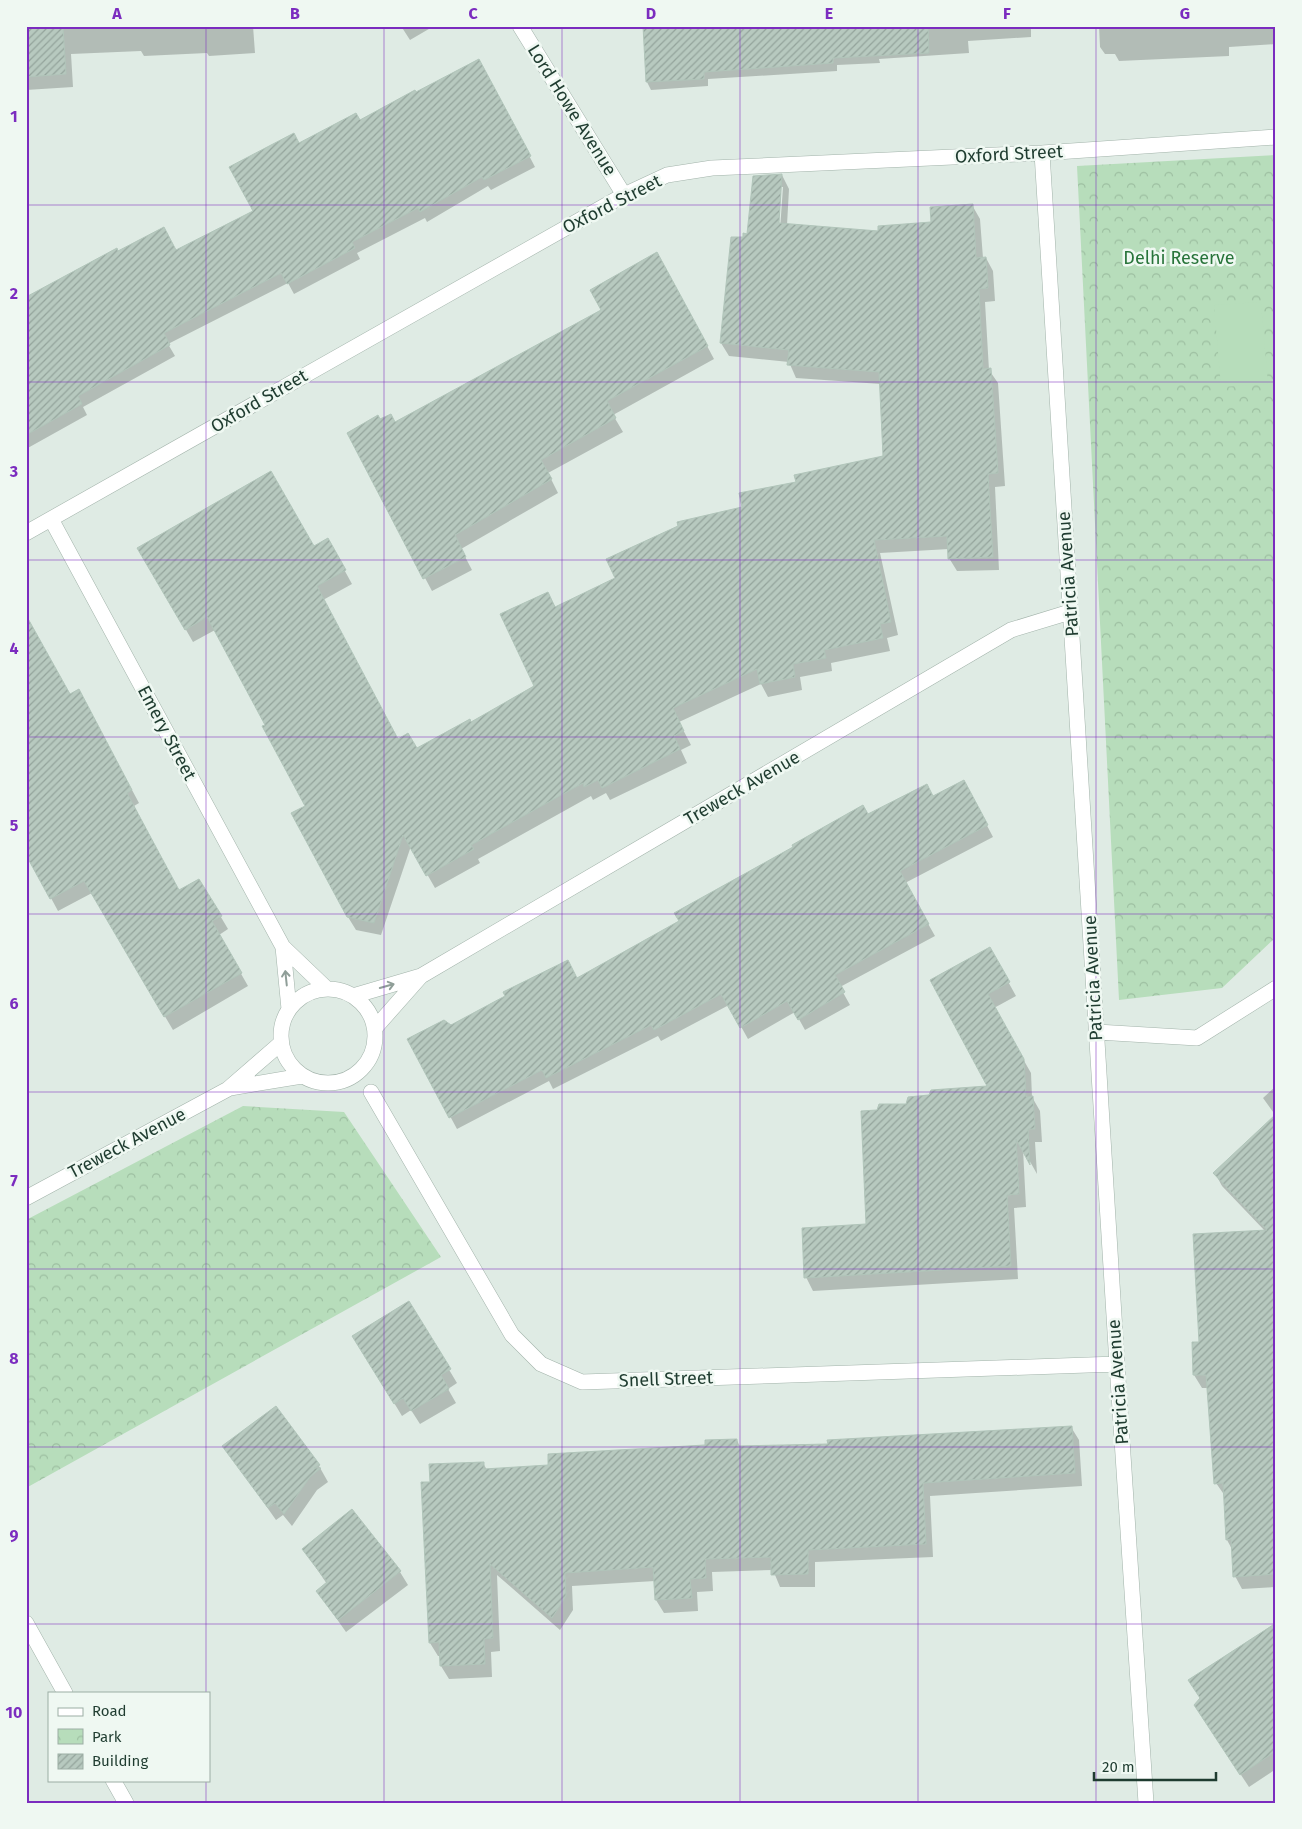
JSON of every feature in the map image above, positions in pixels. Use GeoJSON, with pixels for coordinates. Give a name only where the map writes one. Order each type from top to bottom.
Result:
{"type":"FeatureCollection","features":[{"type":"Feature","properties":{"kind":"street","name":"Lord Howe Avenue"},"geometry":{"type":"LineString","coordinates":[[520,26],[624,195]]}},
{"type":"Feature","properties":{"kind":"street","name":"Oxford Street"},"geometry":{"type":"LineString","coordinates":[[26,533],[624,195],[667,175],[712,168],[1042,153],[1276,137]]}},
{"type":"Feature","properties":{"kind":"street","name":"Patricia Avenue"},"geometry":{"type":"LineString","coordinates":[[1042,153],[1146,1803]]}},
{"type":"Feature","properties":{"kind":"street","name":"Emery Street"},"geometry":{"type":"LineString","coordinates":[[51,519],[283,947],[327,989]]}},
{"type":"Feature","properties":{"kind":"street","name":"Treweck Avenue"},"geometry":{"type":"LineString","coordinates":[[353,996],[421,976],[1011,630],[1070,612]]}},
{"type":"Feature","properties":{"kind":"street","name":"Emery Street"},"geometry":{"type":"LineString","coordinates":[[283,947],[289,1009]]}},
{"type":"Feature","properties":{"kind":"street","name":"Treweck Avenue"},"geometry":{"type":"LineString","coordinates":[[375,1028],[421,976]]}},
{"type":"Feature","properties":{"kind":"street"},"geometry":{"type":"LineString","coordinates":[[1097,1032],[1197,1038],[1276,988]]}},
{"type":"Feature","properties":{"kind":"street"},"geometry":{"type":"LineString","coordinates":[[327,989],[343,991],[353,996],[368,1009],[375,1028],[375,1043],[369,1061],[357,1074],[341,1082],[320,1083],[302,1076],[288,1062],[282,1043],[282,1026],[289,1009],[305,995],[327,989]]}},
{"type":"Feature","properties":{"kind":"street","name":"Treweck Avenue"},"geometry":{"type":"LineString","coordinates":[[26,1198],[228,1089],[282,1043]]}},
{"type":"Feature","properties":{"kind":"street","name":"Treweck Avenue"},"geometry":{"type":"LineString","coordinates":[[228,1089],[302,1076]]}},
{"type":"Feature","properties":{"kind":"street","name":"Snell Street"},"geometry":{"type":"LineString","coordinates":[[371,1092],[512,1335],[541,1364],[582,1382],[1117,1364]]}},
{"type":"Feature","properties":{"kind":"street"},"geometry":{"type":"LineString","coordinates":[[26,1623],[64,1692]]}},
{"type":"Feature","properties":{"kind":"street"},"geometry":{"type":"LineString","coordinates":[[114,1782],[126,1803]]}},
{"type":"Feature","properties":{"kind":"green space","name":"Delhi Reserve"},"geometry":{"type":"Polygon","coordinates":[[[1276,155],[1276,937],[1222,988],[1119,1000],[1077,166],[1276,155]]]}},
{"type":"Feature","properties":{"kind":"green space"},"geometry":{"type":"Polygon","coordinates":[[[1261,302],[1268,384],[1221,387],[1214,305],[1261,302]]]}},
{"type":"Feature","properties":{"kind":"green space"},"geometry":{"type":"Polygon","coordinates":[[[243,1106],[344,1112],[441,1257],[26,1488],[26,1220],[243,1106]]]}},
{"type":"Feature","properties":{"kind":"building"},"geometry":{"type":"Polygon","coordinates":[[[26,26],[63,26],[66,74],[26,77],[26,26]]]}},
{"type":"Feature","properties":{"kind":"building"},"geometry":{"type":"Polygon","coordinates":[[[643,26],[928,26],[929,53],[833,58],[833,63],[704,72],[704,79],[646,82],[643,26]]]}},
{"type":"Feature","properties":{"kind":"building"},"geometry":{"type":"Polygon","coordinates":[[[479,59],[531,156],[484,180],[482,177],[420,212],[418,208],[352,242],[355,248],[287,284],[281,273],[164,333],[170,345],[78,396],[82,404],[26,435],[26,297],[117,248],[118,251],[164,227],[176,250],[253,211],[229,167],[294,133],[299,143],[356,113],[360,120],[415,90],[416,92],[479,59]]]}},
{"type":"Feature","properties":{"kind":"building"},"geometry":{"type":"Polygon","coordinates":[[[782,174],[779,223],[878,231],[878,226],[931,222],[930,207],[973,204],[976,258],[986,257],[988,288],[979,289],[983,369],[991,368],[998,473],[988,474],[993,557],[948,559],[947,536],[874,540],[891,622],[880,624],[883,638],[824,650],[826,658],[793,664],[795,677],[760,684],[757,669],[673,708],[684,731],[674,736],[680,749],[602,788],[598,780],[584,787],[583,783],[471,845],[474,849],[426,876],[403,835],[374,923],[347,917],[291,813],[305,806],[262,726],[265,725],[207,617],[185,630],[137,548],[271,471],[314,546],[328,538],[346,570],[317,586],[398,739],[408,733],[417,748],[470,719],[471,722],[534,686],[500,614],[548,592],[555,607],[615,578],[606,559],[678,526],[677,522],[742,507],[739,493],[796,482],[794,475],[883,456],[879,372],[787,365],[789,350],[720,343],[731,237],[743,237],[743,233],[747,234],[753,176],[782,174]]]}},
{"type":"Feature","properties":{"kind":"building"},"geometry":{"type":"Polygon","coordinates":[[[657,252],[708,346],[607,401],[616,418],[541,460],[552,479],[455,535],[466,557],[423,579],[347,433],[378,415],[380,419],[391,414],[395,422],[601,310],[590,290],[657,252]]]}},
{"type":"Feature","properties":{"kind":"building"},"geometry":{"type":"Polygon","coordinates":[[[26,615],[70,694],[79,689],[132,790],[127,793],[179,890],[199,879],[222,916],[212,921],[242,973],[164,1017],[84,881],[50,899],[26,855],[26,615]]]}},
{"type":"Feature","properties":{"kind":"building"},"geometry":{"type":"Polygon","coordinates":[[[964,780],[988,825],[900,871],[929,924],[835,975],[845,992],[798,1020],[787,1001],[740,1028],[721,994],[654,1030],[651,1025],[546,1078],[542,1070],[449,1118],[407,1039],[444,1020],[451,1025],[505,996],[503,992],[568,960],[577,978],[679,921],[674,913],[793,847],[792,845],[863,805],[868,814],[927,784],[933,796],[964,780]]]}},
{"type":"Feature","properties":{"kind":"building"},"geometry":{"type":"Polygon","coordinates":[[[990,947],[1010,982],[988,994],[1024,1059],[1026,1097],[1033,1096],[1035,1129],[1028,1129],[1030,1165],[1016,1139],[1019,1194],[1007,1195],[1011,1266],[804,1278],[802,1228],[866,1224],[861,1111],[877,1110],[879,1104],[906,1104],[908,1097],[929,1095],[931,1090],[987,1086],[930,980],[990,947]]]}},
{"type":"Feature","properties":{"kind":"building"},"geometry":{"type":"Polygon","coordinates":[[[1276,1114],[1276,1574],[1233,1577],[1231,1539],[1226,1540],[1223,1483],[1214,1484],[1206,1375],[1193,1375],[1192,1342],[1199,1342],[1193,1234],[1267,1230],[1213,1173],[1276,1114]]]}},
{"type":"Feature","properties":{"kind":"building"},"geometry":{"type":"Polygon","coordinates":[[[409,1301],[451,1369],[441,1375],[449,1389],[411,1411],[403,1398],[394,1404],[352,1336],[409,1301]]]}},
{"type":"Feature","properties":{"kind":"building"},"geometry":{"type":"Polygon","coordinates":[[[276,1406],[320,1465],[314,1468],[321,1468],[310,1477],[284,1514],[275,1503],[268,1508],[222,1446],[276,1406]]]}},
{"type":"Feature","properties":{"kind":"building"},"geometry":{"type":"Polygon","coordinates":[[[1072,1426],[1075,1473],[923,1483],[926,1544],[808,1550],[808,1574],[771,1575],[771,1557],[705,1559],[706,1578],[690,1579],[692,1598],[655,1600],[653,1567],[565,1573],[566,1596],[552,1618],[490,1564],[493,1638],[484,1639],[485,1664],[440,1666],[439,1642],[429,1643],[421,1482],[430,1482],[429,1464],[484,1462],[484,1469],[548,1465],[548,1454],[705,1445],[705,1440],[737,1439],[737,1446],[828,1444],[827,1440],[1072,1426]]]}},
{"type":"Feature","properties":{"kind":"building"},"geometry":{"type":"Polygon","coordinates":[[[352,1509],[401,1571],[338,1620],[316,1591],[327,1582],[302,1549],[352,1509]]]}},
{"type":"Feature","properties":{"kind":"building"},"geometry":{"type":"Polygon","coordinates":[[[1276,1623],[1276,1751],[1240,1775],[1194,1705],[1200,1698],[1188,1680],[1276,1623]]]}}]}
